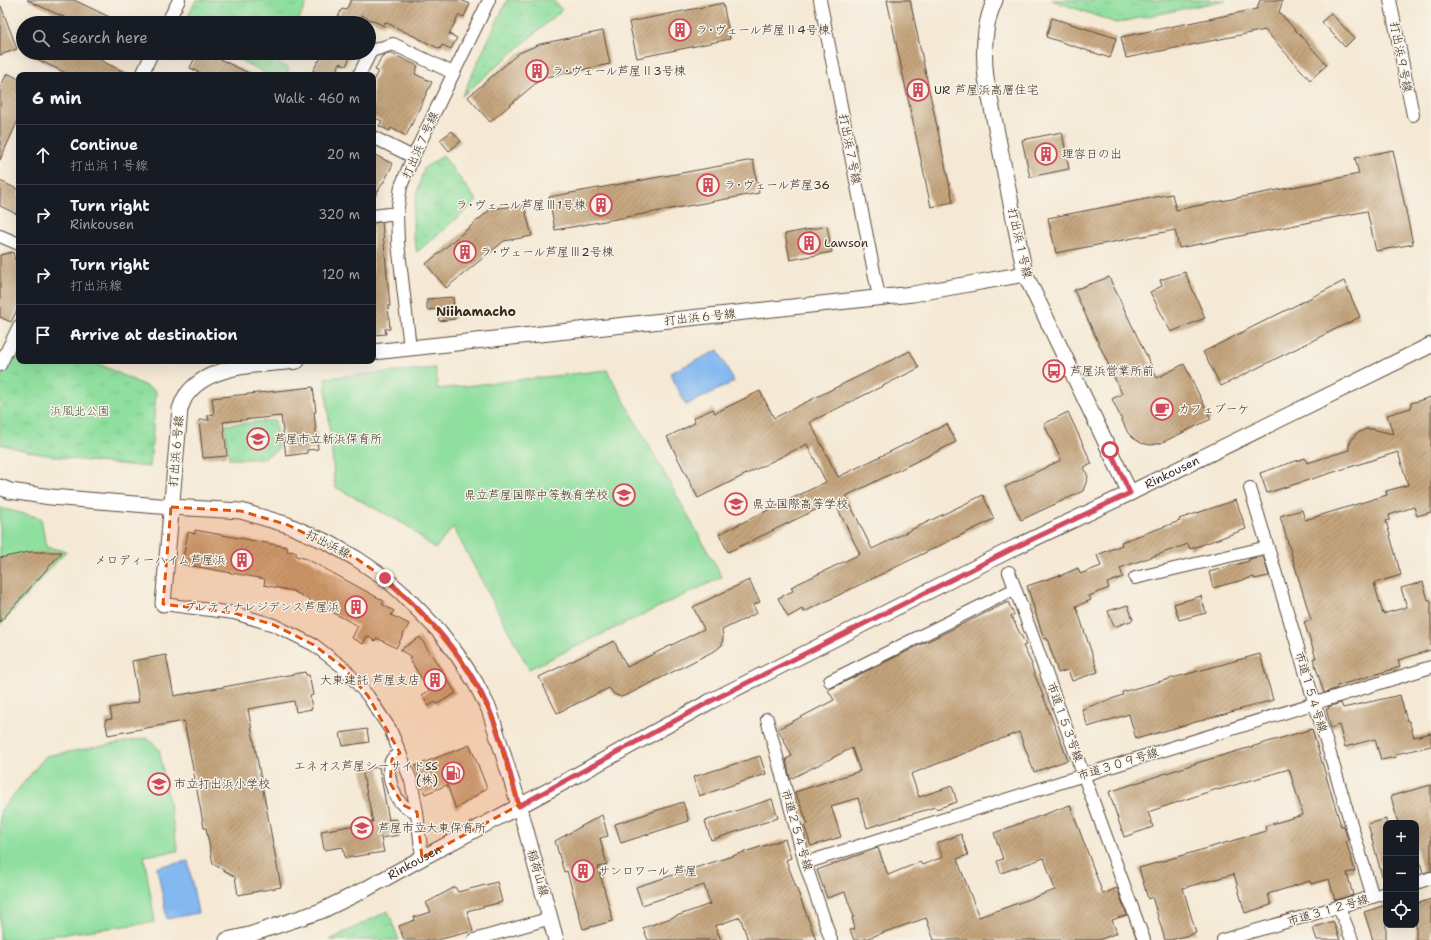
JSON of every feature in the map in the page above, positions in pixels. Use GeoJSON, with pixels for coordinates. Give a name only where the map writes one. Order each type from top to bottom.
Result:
{"type":"FeatureCollection","features":[{"type":"Feature","properties":{"kind":"street"},"geometry":{"type":"LineString","coordinates":[[171,16],[179,0]]}},
{"type":"Feature","properties":{"kind":"street","name":"打出浜７号線"},"geometry":{"type":"LineString","coordinates":[[410,348],[398,243],[397,213],[401,186],[412,156],[489,0]]}},
{"type":"Feature","properties":{"kind":"street","name":"打出浜７号線"},"geometry":{"type":"LineString","coordinates":[[820,0],[879,297]]}},
{"type":"Feature","properties":{"kind":"street","name":"打出浜１号線"},"geometry":{"type":"LineString","coordinates":[[996,0],[989,15],[986,31],[984,63],[1025,274],[1130,493]]}},
{"type":"Feature","properties":{"kind":"street","name":"打出浜９号線"},"geometry":{"type":"LineString","coordinates":[[1390,0],[1413,115]]}},
{"type":"Feature","properties":{"kind":"street"},"geometry":{"type":"LineString","coordinates":[[376,49],[393,44],[453,74]]}},
{"type":"Feature","properties":{"kind":"street"},"geometry":{"type":"LineString","coordinates":[[143,72],[149,60]]}},
{"type":"Feature","properties":{"kind":"street"},"geometry":{"type":"LineString","coordinates":[[360,72],[366,60]]}},
{"type":"Feature","properties":{"kind":"street"},"geometry":{"type":"LineString","coordinates":[[376,138],[412,156]]}},
{"type":"Feature","properties":{"kind":"street"},"geometry":{"type":"LineString","coordinates":[[376,216],[397,213]]}},
{"type":"Feature","properties":{"kind":"street"},"geometry":{"type":"LineString","coordinates":[[0,236],[16,243]]}},
{"type":"Feature","properties":{"kind":"street","name":"打出浜６号線"},"geometry":{"type":"LineString","coordinates":[[376,352],[913,294],[1025,274]]}},
{"type":"Feature","properties":{"kind":"street"},"geometry":{"type":"LineString","coordinates":[[0,363],[16,332]]}},
{"type":"Feature","properties":{"kind":"street","name":"Rinkousen"},"geometry":{"type":"LineString","coordinates":[[227,940],[249,937],[321,911],[366,889],[711,701],[1009,550],[1130,493],[1431,345]]}},
{"type":"Feature","properties":{"kind":"street","name":"打出浜６号線"},"geometry":{"type":"LineString","coordinates":[[163,604],[180,409],[188,393],[203,379],[219,372],[236,368],[271,364]]}},
{"type":"Feature","properties":{"kind":"street","name":"打出浜線"},"geometry":{"type":"LineString","coordinates":[[0,487],[10,491],[51,497],[241,511],[288,525],[328,543],[351,556],[385,578],[403,594],[439,631],[458,656],[475,682],[489,709],[519,806]]}},
{"type":"Feature","properties":{"kind":"street","name":"市道１５４号線"},"geometry":{"type":"LineString","coordinates":[[1250,488],[1373,897]]}},
{"type":"Feature","properties":{"kind":"street"},"geometry":{"type":"LineString","coordinates":[[1135,578],[1268,547]]}},
{"type":"Feature","properties":{"kind":"street","name":"市道１５３号線"},"geometry":{"type":"LineString","coordinates":[[1009,572],[1144,940]]}},
{"type":"Feature","properties":{"kind":"street"},"geometry":{"type":"LineString","coordinates":[[830,681],[1015,589]]}},
{"type":"Feature","properties":{"kind":"street"},"geometry":{"type":"LineString","coordinates":[[163,604],[234,613],[274,625],[314,645],[344,668],[368,696],[390,729],[400,753],[411,781],[417,812],[422,858]]}},
{"type":"Feature","properties":{"kind":"street","name":"市道３０９号線"},"geometry":{"type":"LineString","coordinates":[[806,863],[1084,774],[1431,667]]}},
{"type":"Feature","properties":{"kind":"street","name":"市道２５４号線"},"geometry":{"type":"LineString","coordinates":[[767,719],[806,863],[831,940]]}},
{"type":"Feature","properties":{"kind":"street"},"geometry":{"type":"LineString","coordinates":[[400,753],[392,759],[390,783],[396,796],[403,805],[417,812]]}},
{"type":"Feature","properties":{"kind":"street","name":"稲荷山線"},"geometry":{"type":"LineString","coordinates":[[519,806],[556,940]]}},
{"type":"Feature","properties":{"kind":"street"},"geometry":{"type":"LineString","coordinates":[[1419,882],[1431,878]]}},
{"type":"Feature","properties":{"kind":"street","name":"市道３１２号線"},"geometry":{"type":"LineString","coordinates":[[1223,940],[1383,894]]}},
{"type":"Feature","properties":{"kind":"street"},"geometry":{"type":"LineString","coordinates":[[1340,906],[1352,940]]}},
{"type":"Feature","properties":{"kind":"street"},"geometry":{"type":"LineString","coordinates":[[474,940],[551,918]]}},
{"type":"Feature","properties":{"kind":"highlighted area"},"geometry":{"type":"Polygon","coordinates":[[[171,507],[241,511],[288,525],[357,559],[385,578],[439,631],[458,656],[489,709],[519,805],[422,858],[417,812],[403,805],[390,783],[392,759],[400,753],[368,696],[344,668],[314,645],[274,625],[234,613],[163,604],[171,507]]]}},
{"type":"Feature","properties":{"kind":"green space"},"geometry":{"type":"Polygon","coordinates":[[[196,0],[308,0],[300,16],[188,16],[196,0]]]}},
{"type":"Feature","properties":{"kind":"green space"},"geometry":{"type":"Polygon","coordinates":[[[507,0],[553,0],[562,10],[462,96],[507,0]]]}},
{"type":"Feature","properties":{"kind":"green space"},"geometry":{"type":"Polygon","coordinates":[[[1052,0],[1226,0],[1116,23],[1052,0]]]}},
{"type":"Feature","properties":{"kind":"green space"},"geometry":{"type":"Polygon","coordinates":[[[240,60],[279,60],[278,63],[289,68],[287,72],[263,72],[240,60]]]}},
{"type":"Feature","properties":{"kind":"green space"},"geometry":{"type":"Polygon","coordinates":[[[443,156],[477,201],[417,252],[413,234],[413,213],[417,193],[424,168],[443,156]]]}},
{"type":"Feature","properties":{"kind":"green space","name":"浜風北公園"},"geometry":{"type":"Polygon","coordinates":[[[16,346],[16,364],[99,364],[156,391],[150,467],[56,457],[0,444],[0,379],[16,346]]]}},
{"type":"Feature","properties":{"kind":"green space"},"geometry":{"type":"Polygon","coordinates":[[[435,368],[438,389],[607,370],[722,577],[529,669],[453,527],[435,549],[406,525],[335,487],[325,378],[435,368]]]}},
{"type":"Feature","properties":{"kind":"green space"},"geometry":{"type":"Polygon","coordinates":[[[275,420],[278,449],[263,459],[229,459],[225,425],[275,420]]]}},
{"type":"Feature","properties":{"kind":"green space"},"geometry":{"type":"Polygon","coordinates":[[[0,508],[41,518],[46,547],[66,551],[0,625],[0,508]]]}},
{"type":"Feature","properties":{"kind":"green space"},"geometry":{"type":"Polygon","coordinates":[[[147,738],[159,749],[178,851],[144,856],[155,922],[18,940],[0,940],[0,811],[46,756],[147,738]]]}},
{"type":"Feature","properties":{"kind":"green space"},"geometry":{"type":"Polygon","coordinates":[[[388,911],[399,940],[329,940],[388,911]]]}},
{"type":"Feature","properties":{"kind":"water"},"geometry":{"type":"Polygon","coordinates":[[[718,350],[734,382],[686,405],[670,373],[718,350]]]}},
{"type":"Feature","properties":{"kind":"water"},"geometry":{"type":"Polygon","coordinates":[[[188,861],[198,913],[167,919],[157,867],[188,861]]]}},
{"type":"Feature","properties":{"kind":"building"},"geometry":{"type":"Polygon","coordinates":[[[27,0],[74,0],[107,16],[61,16],[27,0]]]}},
{"type":"Feature","properties":{"kind":"building"},"geometry":{"type":"Polygon","coordinates":[[[351,0],[461,0],[470,4],[464,17],[459,15],[449,34],[457,38],[451,49],[442,45],[440,49],[385,22],[384,26],[376,22],[376,16],[338,16],[342,9],[346,10],[351,0]]]}},
{"type":"Feature","properties":{"kind":"building"},"geometry":{"type":"Polygon","coordinates":[[[887,0],[910,0],[953,202],[931,207],[887,0]]]}},
{"type":"Feature","properties":{"kind":"building"},"geometry":{"type":"Polygon","coordinates":[[[1260,0],[1283,0],[1279,12],[1327,65],[1310,80],[1265,30],[1126,58],[1121,37],[1257,9],[1260,0]]]}},
{"type":"Feature","properties":{"kind":"building","name":"ラ･ヴェール芦屋Ⅱ4号棟"},"geometry":{"type":"Polygon","coordinates":[[[723,3],[730,39],[637,58],[629,22],[723,3]]]}},
{"type":"Feature","properties":{"kind":"building"},"geometry":{"type":"Polygon","coordinates":[[[1,6],[16,49],[0,55],[1,6]]]}},
{"type":"Feature","properties":{"kind":"building"},"geometry":{"type":"Polygon","coordinates":[[[1331,13],[1354,38],[1345,47],[1322,22],[1331,13]]]}},
{"type":"Feature","properties":{"kind":"building"},"geometry":{"type":"Polygon","coordinates":[[[1052,18],[1116,38],[1110,58],[1046,37],[1052,18]]]}},
{"type":"Feature","properties":{"kind":"building","name":"ラ･ヴェール芦屋Ⅱ3号棟"},"geometry":{"type":"Polygon","coordinates":[[[603,31],[610,64],[542,78],[490,122],[468,97],[519,53],[540,44],[603,31]]]}},
{"type":"Feature","properties":{"kind":"building"},"geometry":{"type":"Polygon","coordinates":[[[390,53],[418,66],[415,74],[432,82],[406,136],[391,128],[390,131],[379,126],[382,121],[376,118],[376,75],[378,71],[375,70],[382,56],[390,53]]]}},
{"type":"Feature","properties":{"kind":"building"},"geometry":{"type":"Polygon","coordinates":[[[39,60],[100,60],[124,72],[64,72],[39,60]]]}},
{"type":"Feature","properties":{"kind":"building"},"geometry":{"type":"Polygon","coordinates":[[[194,60],[222,60],[247,72],[199,72],[190,68],[194,60]]]}},
{"type":"Feature","properties":{"kind":"building"},"geometry":{"type":"Polygon","coordinates":[[[320,60],[349,60],[346,66],[340,63],[336,72],[312,72],[318,61],[319,62],[320,60]]]}},
{"type":"Feature","properties":{"kind":"building"},"geometry":{"type":"Polygon","coordinates":[[[7,73],[16,78],[16,125],[0,160],[0,88],[7,73]]]}},
{"type":"Feature","properties":{"kind":"building"},"geometry":{"type":"Polygon","coordinates":[[[452,131],[461,141],[449,151],[440,140],[452,131]]]}},
{"type":"Feature","properties":{"kind":"building","name":"理容日の出"},"geometry":{"type":"Polygon","coordinates":[[[1062,132],[1069,169],[1030,177],[1022,140],[1062,132]]]}},
{"type":"Feature","properties":{"kind":"building"},"geometry":{"type":"Polygon","coordinates":[[[1393,150],[1413,244],[1376,251],[1367,211],[1179,248],[1175,230],[1056,253],[1048,218],[1172,194],[1176,210],[1359,174],[1355,158],[1393,150]]]}},
{"type":"Feature","properties":{"kind":"building"},"geometry":{"type":"Polygon","coordinates":[[[376,156],[393,164],[376,195],[376,156]]]}},
{"type":"Feature","properties":{"kind":"building"},"geometry":{"type":"Polygon","coordinates":[[[753,160],[759,193],[555,230],[549,197],[753,160]]]}},
{"type":"Feature","properties":{"kind":"building"},"geometry":{"type":"Polygon","coordinates":[[[0,181],[16,189],[16,214],[0,206],[0,181]]]}},
{"type":"Feature","properties":{"kind":"building","name":"ラ･ヴェール芦屋Ⅲ2号棟"},"geometry":{"type":"Polygon","coordinates":[[[524,205],[532,236],[504,241],[446,288],[426,264],[491,209],[524,205]]]}},
{"type":"Feature","properties":{"kind":"building"},"geometry":{"type":"Polygon","coordinates":[[[382,222],[390,306],[388,306],[390,329],[385,329],[386,334],[376,335],[376,223],[382,222]]]}},
{"type":"Feature","properties":{"kind":"building","name":"Lawson"},"geometry":{"type":"Polygon","coordinates":[[[827,226],[832,252],[790,260],[785,234],[827,226]]]}},
{"type":"Feature","properties":{"kind":"building"},"geometry":{"type":"Polygon","coordinates":[[[13,252],[16,260],[16,312],[11,322],[0,317],[0,255],[13,252]]]}},
{"type":"Feature","properties":{"kind":"building"},"geometry":{"type":"Polygon","coordinates":[[[1185,272],[1205,318],[1171,332],[1150,292],[1162,286],[1160,280],[1185,272]]]}},
{"type":"Feature","properties":{"kind":"building"},"geometry":{"type":"Polygon","coordinates":[[[1109,277],[1157,378],[1184,364],[1211,419],[1161,443],[1151,445],[1141,443],[1128,433],[1112,399],[1122,394],[1074,290],[1109,277]]]}},
{"type":"Feature","properties":{"kind":"building"},"geometry":{"type":"Polygon","coordinates":[[[1344,281],[1360,317],[1221,386],[1203,352],[1344,281]]]}},
{"type":"Feature","properties":{"kind":"building"},"geometry":{"type":"Polygon","coordinates":[[[453,297],[455,319],[439,321],[438,309],[427,310],[427,299],[453,297]]]}},
{"type":"Feature","properties":{"kind":"building"},"geometry":{"type":"Polygon","coordinates":[[[910,351],[919,368],[810,422],[838,477],[947,424],[956,442],[846,496],[872,549],[983,495],[994,519],[804,612],[802,609],[788,617],[778,598],[793,591],[791,587],[860,554],[834,501],[728,552],[719,534],[826,482],[807,444],[698,498],[667,437],[695,423],[693,418],[713,409],[715,413],[760,391],[774,418],[910,351]]]}},
{"type":"Feature","properties":{"kind":"building"},"geometry":{"type":"Polygon","coordinates":[[[313,387],[318,449],[307,450],[307,453],[286,456],[281,416],[223,422],[227,456],[203,458],[199,420],[209,420],[208,415],[214,414],[212,398],[313,387]]]}},
{"type":"Feature","properties":{"kind":"building"},"geometry":{"type":"Polygon","coordinates":[[[1431,397],[1431,512],[1417,516],[1414,507],[1389,515],[1390,520],[1386,521],[1401,575],[1374,583],[1383,614],[1407,607],[1401,588],[1423,582],[1428,600],[1431,600],[1431,650],[1398,660],[1400,667],[1337,686],[1337,688],[1324,693],[1313,658],[1316,658],[1304,622],[1311,620],[1280,516],[1302,510],[1305,520],[1387,495],[1386,491],[1408,485],[1398,452],[1267,493],[1260,473],[1305,458],[1307,463],[1349,450],[1349,444],[1356,434],[1366,429],[1393,434],[1387,415],[1411,408],[1411,403],[1431,397]]]}},
{"type":"Feature","properties":{"kind":"building"},"geometry":{"type":"Polygon","coordinates":[[[1068,412],[1092,464],[1084,467],[1088,477],[1083,491],[1021,520],[1005,487],[1061,460],[1044,424],[1068,412]]]}},
{"type":"Feature","properties":{"kind":"building"},"geometry":{"type":"Polygon","coordinates":[[[1236,500],[1246,529],[1190,549],[1188,544],[1120,568],[1123,577],[1107,583],[1109,588],[1089,596],[1091,600],[1076,606],[1098,672],[1072,681],[1068,670],[1058,673],[1047,638],[1044,639],[1027,586],[1060,576],[1078,568],[1080,574],[1101,566],[1097,555],[1122,545],[1121,542],[1180,521],[1179,519],[1236,500]]]}},
{"type":"Feature","properties":{"kind":"building"},"geometry":{"type":"Polygon","coordinates":[[[195,530],[288,547],[287,551],[296,552],[296,556],[307,559],[384,601],[382,604],[394,611],[391,615],[409,624],[396,648],[377,638],[375,641],[367,636],[363,644],[352,638],[358,626],[293,591],[264,585],[265,579],[182,564],[188,532],[195,534],[195,530]]]}},
{"type":"Feature","properties":{"kind":"building"},"geometry":{"type":"Polygon","coordinates":[[[29,552],[62,552],[0,622],[0,558],[29,552]]]}},
{"type":"Feature","properties":{"kind":"building"},"geometry":{"type":"Polygon","coordinates":[[[1263,556],[1269,576],[1254,579],[1254,577],[1213,588],[1209,572],[1263,556]]]}},
{"type":"Feature","properties":{"kind":"building"},"geometry":{"type":"Polygon","coordinates":[[[749,580],[760,602],[753,605],[757,613],[722,630],[722,645],[716,650],[629,694],[621,697],[614,694],[609,688],[557,713],[539,677],[614,641],[627,667],[704,629],[693,607],[749,580]]]}},
{"type":"Feature","properties":{"kind":"building"},"geometry":{"type":"Polygon","coordinates":[[[1201,596],[1206,613],[1179,620],[1174,604],[1201,596]]]}},
{"type":"Feature","properties":{"kind":"building"},"geometry":{"type":"Polygon","coordinates":[[[1008,602],[1014,615],[1011,616],[1026,645],[1023,646],[1032,664],[1031,665],[1068,760],[1034,772],[1019,732],[911,774],[919,797],[952,786],[957,802],[936,809],[935,807],[867,828],[858,798],[831,806],[841,837],[811,846],[804,825],[808,824],[795,792],[860,771],[852,748],[790,779],[786,759],[792,756],[778,729],[834,700],[828,690],[1008,602]]]}},
{"type":"Feature","properties":{"kind":"building"},"geometry":{"type":"Polygon","coordinates":[[[1128,605],[1133,620],[1114,627],[1108,611],[1128,605]]]}},
{"type":"Feature","properties":{"kind":"building","name":"大東建託 芦屋支店"},"geometry":{"type":"Polygon","coordinates":[[[420,637],[456,693],[437,704],[435,702],[429,706],[422,695],[429,691],[409,658],[412,657],[400,650],[420,637]]]}},
{"type":"Feature","properties":{"kind":"building"},"geometry":{"type":"Polygon","coordinates":[[[1260,654],[1273,700],[1136,739],[1129,714],[1088,727],[1082,709],[1123,695],[1122,692],[1260,654]]]}},
{"type":"Feature","properties":{"kind":"building"},"geometry":{"type":"Polygon","coordinates":[[[166,655],[174,696],[305,672],[306,675],[309,675],[313,695],[310,696],[312,709],[296,712],[294,701],[248,709],[281,887],[238,895],[235,877],[213,864],[206,828],[204,828],[184,721],[108,735],[105,720],[112,719],[110,708],[139,702],[132,661],[166,655]]]}},
{"type":"Feature","properties":{"kind":"building"},"geometry":{"type":"Polygon","coordinates":[[[1400,695],[1407,721],[1409,721],[1414,737],[1431,733],[1431,746],[1396,754],[1396,757],[1381,760],[1375,739],[1345,747],[1339,725],[1331,728],[1326,709],[1329,709],[1328,707],[1341,703],[1343,708],[1400,695]]]}},
{"type":"Feature","properties":{"kind":"building"},"geometry":{"type":"Polygon","coordinates":[[[367,729],[369,742],[343,746],[340,733],[367,729]]]}},
{"type":"Feature","properties":{"kind":"building"},"geometry":{"type":"Polygon","coordinates":[[[1312,729],[1341,826],[1344,826],[1348,840],[1346,841],[1355,871],[1347,873],[1353,895],[1335,900],[1329,879],[1311,884],[1310,881],[1268,894],[1271,905],[1245,913],[1234,874],[1183,888],[1196,933],[1171,940],[1165,940],[1152,897],[1148,899],[1139,868],[1266,831],[1265,826],[1303,815],[1289,769],[1218,790],[1217,789],[1148,812],[1153,827],[1124,837],[1109,792],[1200,762],[1312,729]]]}},
{"type":"Feature","properties":{"kind":"building","name":"エネオス芦屋シーサイドSS (株)"},"geometry":{"type":"Polygon","coordinates":[[[470,745],[487,788],[456,809],[447,785],[425,794],[415,766],[470,745]]]}},
{"type":"Feature","properties":{"kind":"building"},"geometry":{"type":"Polygon","coordinates":[[[760,756],[766,774],[699,796],[693,777],[760,756]]]}},
{"type":"Feature","properties":{"kind":"building"},"geometry":{"type":"Polygon","coordinates":[[[379,767],[389,820],[397,819],[399,835],[381,838],[384,852],[345,858],[343,847],[324,850],[321,831],[373,822],[362,770],[379,767]]]}},
{"type":"Feature","properties":{"kind":"building"},"geometry":{"type":"Polygon","coordinates":[[[1431,785],[1431,871],[1423,873],[1419,858],[1419,820],[1397,820],[1391,796],[1431,785]]]}},
{"type":"Feature","properties":{"kind":"building"},"geometry":{"type":"Polygon","coordinates":[[[772,799],[778,818],[711,840],[705,821],[772,799]]]}},
{"type":"Feature","properties":{"kind":"building"},"geometry":{"type":"Polygon","coordinates":[[[683,802],[689,821],[621,843],[615,824],[683,802]]]}},
{"type":"Feature","properties":{"kind":"building"},"geometry":{"type":"Polygon","coordinates":[[[1070,805],[1103,894],[1117,888],[1127,915],[1112,920],[1117,933],[1099,940],[934,940],[926,918],[862,940],[854,940],[850,930],[855,929],[852,917],[854,917],[845,892],[827,898],[817,870],[878,848],[888,875],[920,862],[922,865],[943,857],[937,843],[961,834],[968,855],[957,859],[979,917],[1055,890],[1044,858],[1001,873],[997,861],[1003,859],[994,833],[1070,805]]]}},
{"type":"Feature","properties":{"kind":"building","name":"サンロワール 芦屋"},"geometry":{"type":"Polygon","coordinates":[[[602,815],[608,836],[600,838],[607,865],[598,867],[613,921],[583,929],[567,871],[564,872],[555,841],[602,815]]]}},
{"type":"Feature","properties":{"kind":"building"},"geometry":{"type":"Polygon","coordinates":[[[1386,819],[1383,820],[1383,876],[1382,876],[1368,824],[1386,819]]]}},
{"type":"Feature","properties":{"kind":"building"},"geometry":{"type":"Polygon","coordinates":[[[785,839],[791,858],[786,860],[816,940],[748,940],[740,917],[715,926],[721,940],[648,940],[643,928],[710,904],[704,885],[642,905],[636,887],[785,839]]]}},
{"type":"Feature","properties":{"kind":"building"},"geometry":{"type":"Polygon","coordinates":[[[497,882],[502,902],[467,911],[473,931],[437,940],[404,940],[399,926],[415,920],[414,917],[431,912],[426,903],[455,887],[458,892],[497,882]]]}},
{"type":"Feature","properties":{"kind":"building"},"geometry":{"type":"Polygon","coordinates":[[[1431,899],[1431,940],[1416,940],[1416,928],[1419,928],[1419,903],[1431,899]]]}},
{"type":"Feature","properties":{"kind":"building"},"geometry":{"type":"Polygon","coordinates":[[[1383,906],[1383,928],[1386,928],[1386,940],[1373,940],[1364,912],[1383,906]]]}},
{"type":"Feature","properties":{"kind":"building"},"geometry":{"type":"Polygon","coordinates":[[[1333,921],[1340,940],[1317,940],[1313,928],[1333,921]]]}},
{"type":"Feature","properties":{"kind":"place","name":"ラ･ヴェール芦屋Ⅱ4号棟"},"geometry":{"type":"Point","coordinates":[680,30]}},
{"type":"Feature","properties":{"kind":"place","name":"ラ･ヴェール芦屋Ⅱ3号棟"},"geometry":{"type":"Point","coordinates":[537,71]}},
{"type":"Feature","properties":{"kind":"place","name":"UR 芦屋浜高層住宅"},"geometry":{"type":"Point","coordinates":[918,90]}},
{"type":"Feature","properties":{"kind":"place","name":"理容日の出"},"geometry":{"type":"Point","coordinates":[1046,154]}},
{"type":"Feature","properties":{"kind":"place","name":"ラ･ヴェール芦屋36"},"geometry":{"type":"Point","coordinates":[708,185]}},
{"type":"Feature","properties":{"kind":"place","name":"ラ･ヴェール芦屋Ⅲ1号棟"},"geometry":{"type":"Point","coordinates":[601,205]}},
{"type":"Feature","properties":{"kind":"place","name":"Lawson"},"geometry":{"type":"Point","coordinates":[809,243]}},
{"type":"Feature","properties":{"kind":"place","name":"ラ･ヴェール芦屋Ⅲ2号棟"},"geometry":{"type":"Point","coordinates":[465,252]}},
{"type":"Feature","properties":{"kind":"place","name":"芦屋浜営業所前"},"geometry":{"type":"Point","coordinates":[1054,371]}},
{"type":"Feature","properties":{"kind":"place","name":"カフェブーケ"},"geometry":{"type":"Point","coordinates":[1162,409]}},
{"type":"Feature","properties":{"kind":"place","name":"芦屋市立新浜保育所"},"geometry":{"type":"Point","coordinates":[258,439]}},
{"type":"Feature","properties":{"kind":"place","name":"県立芦屋国際中等教育学校"},"geometry":{"type":"Point","coordinates":[624,495]}},
{"type":"Feature","properties":{"kind":"place","name":"県立国際高等学校"},"geometry":{"type":"Point","coordinates":[736,504]}},
{"type":"Feature","properties":{"kind":"place","name":"メロディーハイム芦屋浜"},"geometry":{"type":"Point","coordinates":[242,560]}},
{"type":"Feature","properties":{"kind":"place","name":"プレティナレジデンス芦屋浜"},"geometry":{"type":"Point","coordinates":[356,607]}},
{"type":"Feature","properties":{"kind":"place","name":"大東建託 芦屋支店"},"geometry":{"type":"Point","coordinates":[435,680]}},
{"type":"Feature","properties":{"kind":"place","name":"エネオス芦屋シーサイドSS (株)"},"geometry":{"type":"Point","coordinates":[453,773]}},
{"type":"Feature","properties":{"kind":"place","name":"市立打出浜小学校"},"geometry":{"type":"Point","coordinates":[159,784]}},
{"type":"Feature","properties":{"kind":"place","name":"芦屋市立大東保育所"},"geometry":{"type":"Point","coordinates":[362,828]}},
{"type":"Feature","properties":{"kind":"place","name":"サンロワール 芦屋"},"geometry":{"type":"Point","coordinates":[583,871]}},
{"type":"Feature","properties":{"kind":"district","name":"Niihamacho"},"geometry":{"type":"Point","coordinates":[476,311]}},
{"type":"Feature","properties":{"kind":"route"},"geometry":{"type":"LineString","coordinates":[[385,578],[439,631],[475,682],[489,709],[519,806],[711,701],[1016,547],[1130,493],[1110,450]]}}]}
